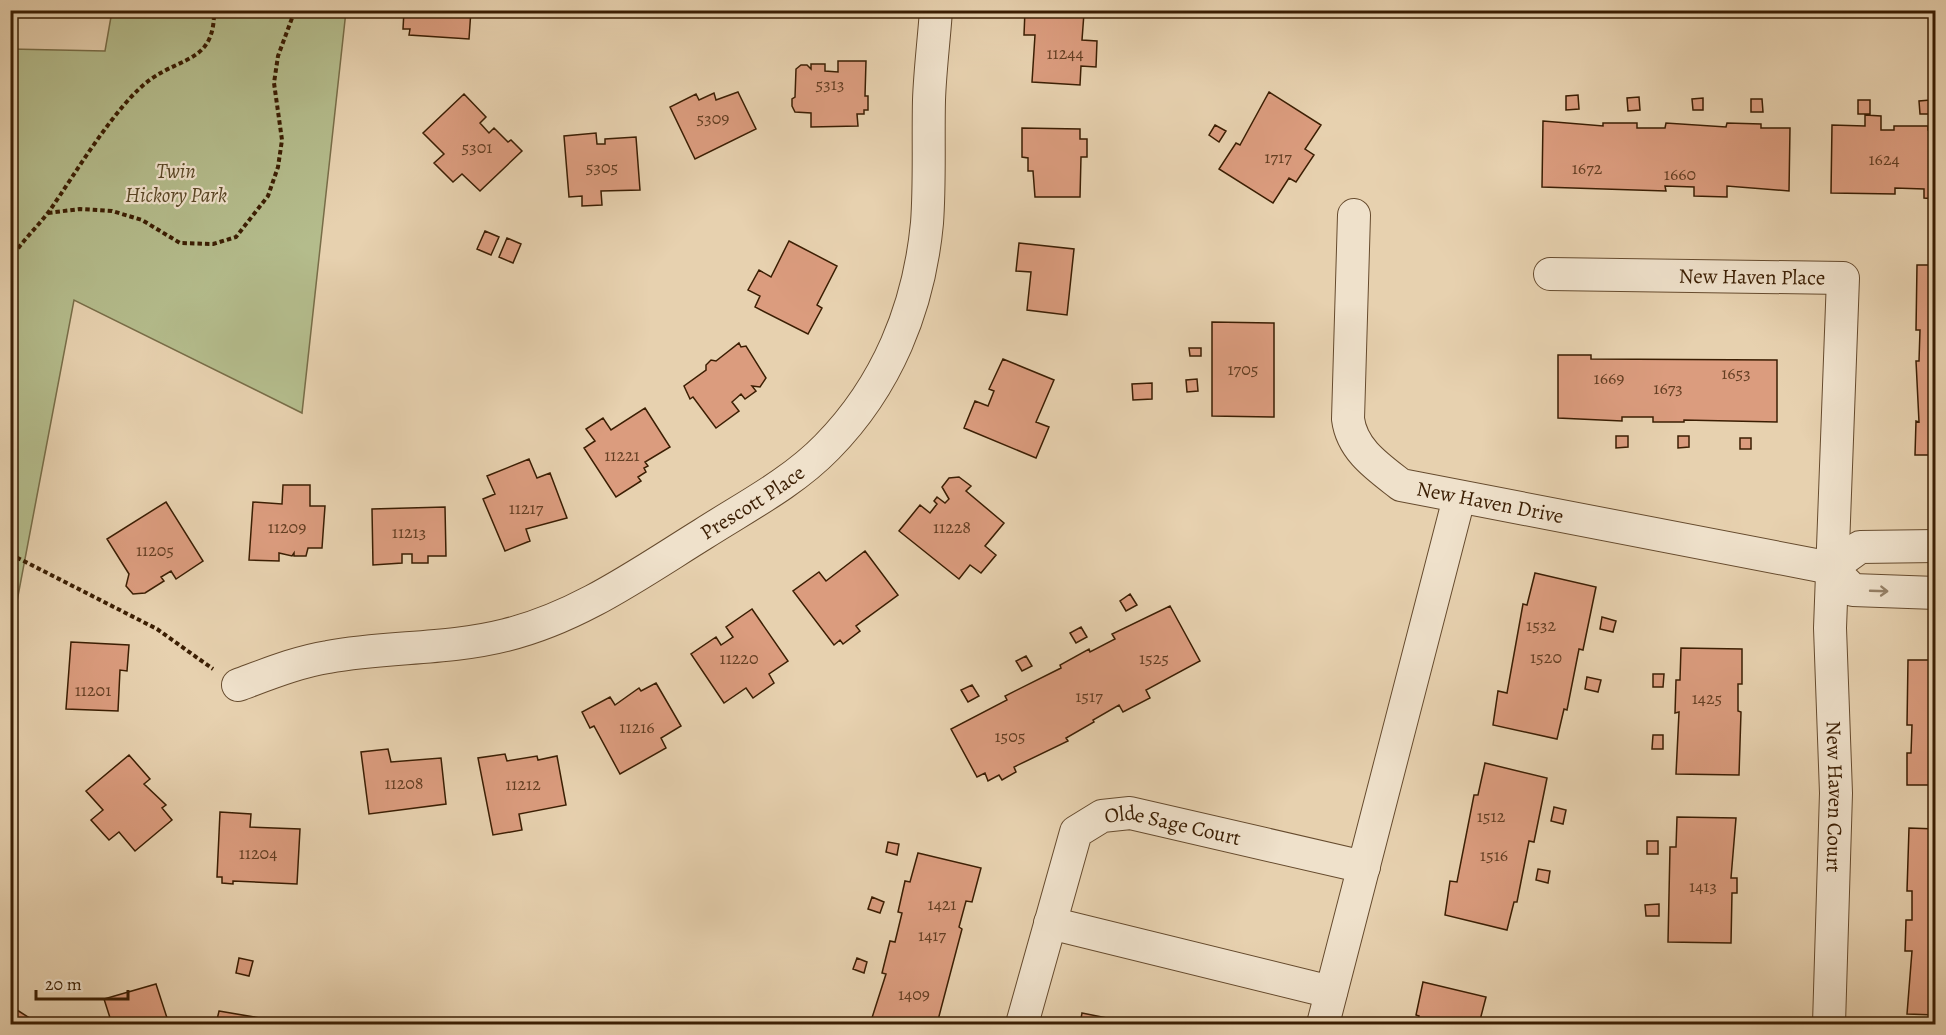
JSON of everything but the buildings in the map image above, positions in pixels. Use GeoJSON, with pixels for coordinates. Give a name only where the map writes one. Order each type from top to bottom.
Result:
{"type":"FeatureCollection","features":[{"type":"Feature","properties":{"kind":"street","name":"Prescott Place"},"geometry":{"type":"LineString","coordinates":[[238,685],[297,663],[331,656],[458,645],[508,635],[563,616],[603,597],[790,479],[826,449],[857,413],[886,369],[905,326],[920,275],[927,222],[929,97],[936,10]]}},
{"type":"Feature","properties":{"kind":"street","name":"New Haven Drive"},"geometry":{"type":"LineString","coordinates":[[1354,215],[1348,419],[1350,434],[1371,461],[1401,485],[1831,568]]}},
{"type":"Feature","properties":{"kind":"street","name":"New Haven Place"},"geometry":{"type":"LineString","coordinates":[[1550,274],[1843,278],[1831,568]]}},
{"type":"Feature","properties":{"kind":"street"},"geometry":{"type":"LineString","coordinates":[[1323,1024],[1459,498]]}},
{"type":"Feature","properties":{"kind":"street"},"geometry":{"type":"LineString","coordinates":[[1935,546],[1860,547],[1831,568],[1853,590],[1935,593]]}},
{"type":"Feature","properties":{"kind":"street","name":"New Haven Court"},"geometry":{"type":"LineString","coordinates":[[1829,1024],[1836,794],[1830,628],[1831,568]]}},
{"type":"Feature","properties":{"kind":"street","name":"Olde Sage Court"},"geometry":{"type":"LineString","coordinates":[[1022,1024],[1076,832],[1102,816],[1130,813],[1364,867]]}},
{"type":"Feature","properties":{"kind":"street"},"geometry":{"type":"LineString","coordinates":[[1050,923],[1331,992]]}},
{"type":"Feature","properties":{"kind":"path"},"geometry":{"type":"LineString","coordinates":[[10,261],[18,247],[48,213],[120,111],[151,79],[201,53],[214,28],[214,10]]}},
{"type":"Feature","properties":{"kind":"path"},"geometry":{"type":"LineString","coordinates":[[48,213],[80,209],[112,211],[142,220],[180,243],[213,244],[236,237],[268,196],[278,167],[282,140],[274,83],[278,56],[295,10]]}},
{"type":"Feature","properties":{"kind":"path"},"geometry":{"type":"LineString","coordinates":[[10,554],[157,629],[199,660]]}},
{"type":"Feature","properties":{"kind":"green space","name":"Twin Hickory Park"},"geometry":{"type":"Polygon","coordinates":[[[112,11],[346,11],[302,413],[74,300],[11,633],[11,49],[105,51],[112,11]]]}}]}
